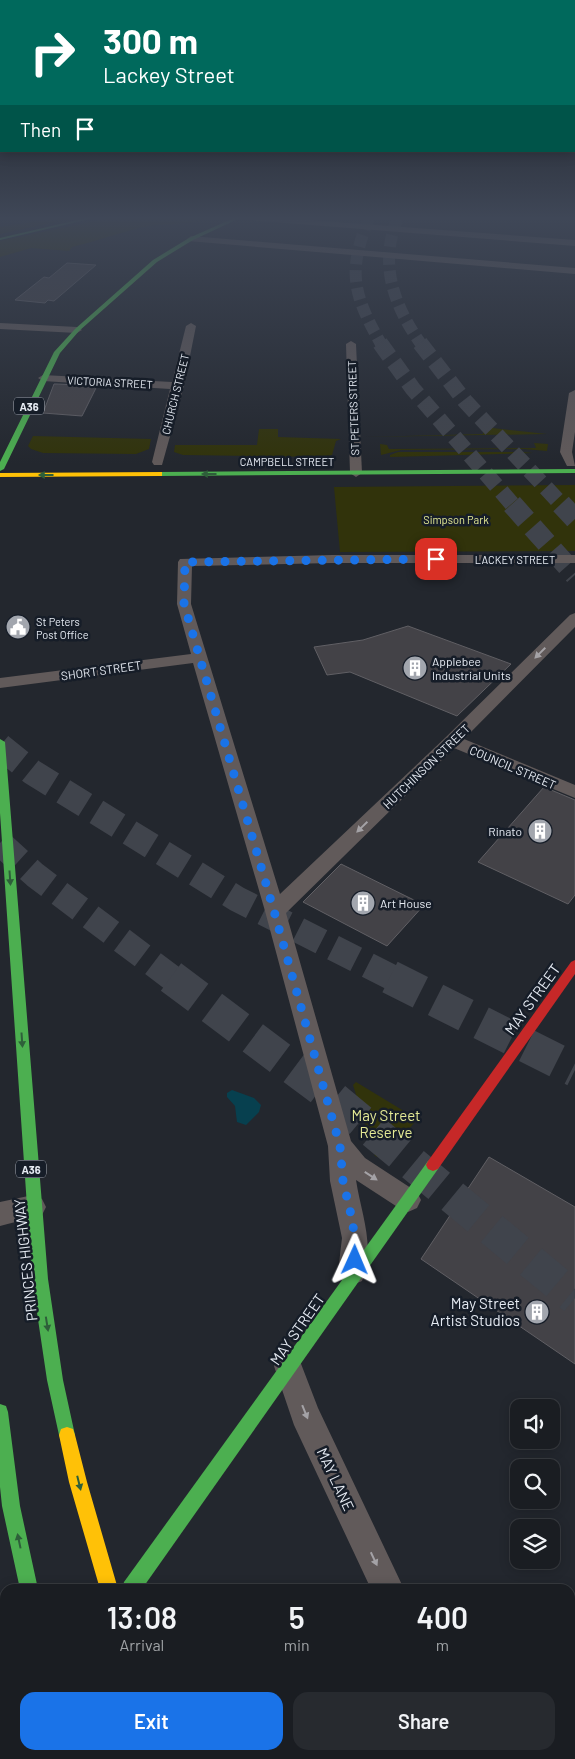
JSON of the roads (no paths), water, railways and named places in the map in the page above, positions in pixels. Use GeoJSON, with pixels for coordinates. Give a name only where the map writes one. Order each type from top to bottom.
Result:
{"type":"FeatureCollection","features":[{"type":"Feature","properties":{"kind":"main road","name":"A36"},"geometry":{"type":"LineString","coordinates":[[2,465],[42,378],[57,352],[77,330],[110,300]]}},
{"type":"Feature","properties":{"kind":"main road"},"geometry":{"type":"LineString","coordinates":[[48,341],[75,316]]}},
{"type":"Feature","properties":{"kind":"main road"},"geometry":{"type":"LineString","coordinates":[[2,465],[20,461]]}},
{"type":"Feature","properties":{"kind":"main road","name":"CAMPBELL STREET"},"geometry":{"type":"LineString","coordinates":[[153,462],[356,468]]}},
{"type":"Feature","properties":{"kind":"main road","name":"CAMPBELL STREET"},"geometry":{"type":"LineString","coordinates":[[0,475],[574,466]]}},
{"type":"Feature","properties":{"kind":"main road","name":"PRINCES HIGHWAY"},"geometry":{"type":"LineString","coordinates":[[0,742],[33,1207],[40,1279],[55,1380],[78,1482],[108,1584]]}},
{"type":"Feature","properties":{"kind":"main road","name":"MAY STREET"},"geometry":{"type":"LineString","coordinates":[[135,1584],[575,965]]}},
{"type":"Feature","properties":{"kind":"main road"},"geometry":{"type":"LineString","coordinates":[[0,1412],[11,1506],[28,1584]]}},
{"type":"Feature","properties":{"kind":"street"},"geometry":{"type":"LineString","coordinates":[[0,326],[77,330]]}},
{"type":"Feature","properties":{"kind":"street","name":"CHURCH STREET"},"geometry":{"type":"LineString","coordinates":[[153,462],[178,386],[191,326]]}},
{"type":"Feature","properties":{"kind":"street","name":"ST PETERS STREET"},"geometry":{"type":"LineString","coordinates":[[351,344],[356,468]]}},
{"type":"Feature","properties":{"kind":"street","name":"VICTORIA STREET"},"geometry":{"type":"LineString","coordinates":[[42,378],[178,386]]}},
{"type":"Feature","properties":{"kind":"street"},"geometry":{"type":"LineString","coordinates":[[574,466],[566,452],[575,393]]}},
{"type":"Feature","properties":{"kind":"street","name":"LACKEY STREET"},"geometry":{"type":"LineString","coordinates":[[201,657],[184,604],[185,562],[575,558]]}},
{"type":"Feature","properties":{"kind":"street","name":"HUTCHINSON STREET"},"geometry":{"type":"LineString","coordinates":[[274,911],[452,741],[575,618]]}},
{"type":"Feature","properties":{"kind":"street"},"geometry":{"type":"LineString","coordinates":[[201,657],[326,1091],[340,1146],[343,1181],[355,1238],[355,1260],[350,1280]]}},
{"type":"Feature","properties":{"kind":"street","name":"SHORT STREET"},"geometry":{"type":"LineString","coordinates":[[0,684],[201,657]]}},
{"type":"Feature","properties":{"kind":"street","name":"COUNCIL STREET"},"geometry":{"type":"LineString","coordinates":[[452,741],[575,792]]}},
{"type":"Feature","properties":{"kind":"street"},"geometry":{"type":"LineString","coordinates":[[340,1146],[356,1166],[408,1200]]}},
{"type":"Feature","properties":{"kind":"street"},"geometry":{"type":"LineString","coordinates":[[0,1214],[33,1207]]}},
{"type":"Feature","properties":{"kind":"street","name":"MAY LANE"},"geometry":{"type":"LineString","coordinates":[[288,1366],[305,1414],[386,1584]]}},
{"type":"Feature","properties":{"kind":"water"},"geometry":{"type":"Polygon","coordinates":[[[232,1090],[254,1098],[261,1105],[259,1112],[246,1125],[237,1122],[235,1106],[227,1097],[227,1093],[232,1090]]]}},
{"type":"Feature","properties":{"kind":"tunnel"},"geometry":{"type":"LineString","coordinates":[[360,300],[381,344]]}},
{"type":"Feature","properties":{"kind":"tunnel"},"geometry":{"type":"LineString","coordinates":[[397,300],[411,330],[421,344]]}},
{"type":"Feature","properties":{"kind":"tunnel"},"geometry":{"type":"LineString","coordinates":[[380,343],[413,389],[513,505]]}},
{"type":"Feature","properties":{"kind":"tunnel"},"geometry":{"type":"LineString","coordinates":[[420,343],[465,401],[562,505]]}},
{"type":"Feature","properties":{"kind":"tunnel"},"geometry":{"type":"LineString","coordinates":[[512,504],[575,575]]}},
{"type":"Feature","properties":{"kind":"tunnel"},"geometry":{"type":"LineString","coordinates":[[561,504],[575,519]]}},
{"type":"Feature","properties":{"kind":"tunnel"},"geometry":{"type":"LineString","coordinates":[[0,746],[32,772],[237,899],[393,978]]}},
{"type":"Feature","properties":{"kind":"tunnel"},"geometry":{"type":"LineString","coordinates":[[0,843],[35,875],[172,978]]}},
{"type":"Feature","properties":{"kind":"tunnel"},"geometry":{"type":"LineString","coordinates":[[171,977],[328,1094],[575,1298]]}},
{"type":"Feature","properties":{"kind":"tunnel"},"geometry":{"type":"LineString","coordinates":[[390,977],[575,1070]]}},
{"type":"Feature","properties":{"kind":"place","name":"St Peters Post Office"},"geometry":{"type":"Point","coordinates":[18,627]}},
{"type":"Feature","properties":{"kind":"place","name":"Applebee Industrial Units"},"geometry":{"type":"Point","coordinates":[415,668]}},
{"type":"Feature","properties":{"kind":"place","name":"Rinato"},"geometry":{"type":"Point","coordinates":[540,831]}},
{"type":"Feature","properties":{"kind":"place","name":"Art House"},"geometry":{"type":"Point","coordinates":[363,903]}},
{"type":"Feature","properties":{"kind":"place","name":"May Street Artist Studios"},"geometry":{"type":"Point","coordinates":[537,1312]}},
{"type":"Feature","properties":{"kind":"park label","name":"Simpson Park"},"geometry":{"type":"Point","coordinates":[456,519]}},
{"type":"Feature","properties":{"kind":"park label","name":"May Street Reserve"},"geometry":{"type":"Point","coordinates":[386,1124]}}]}
